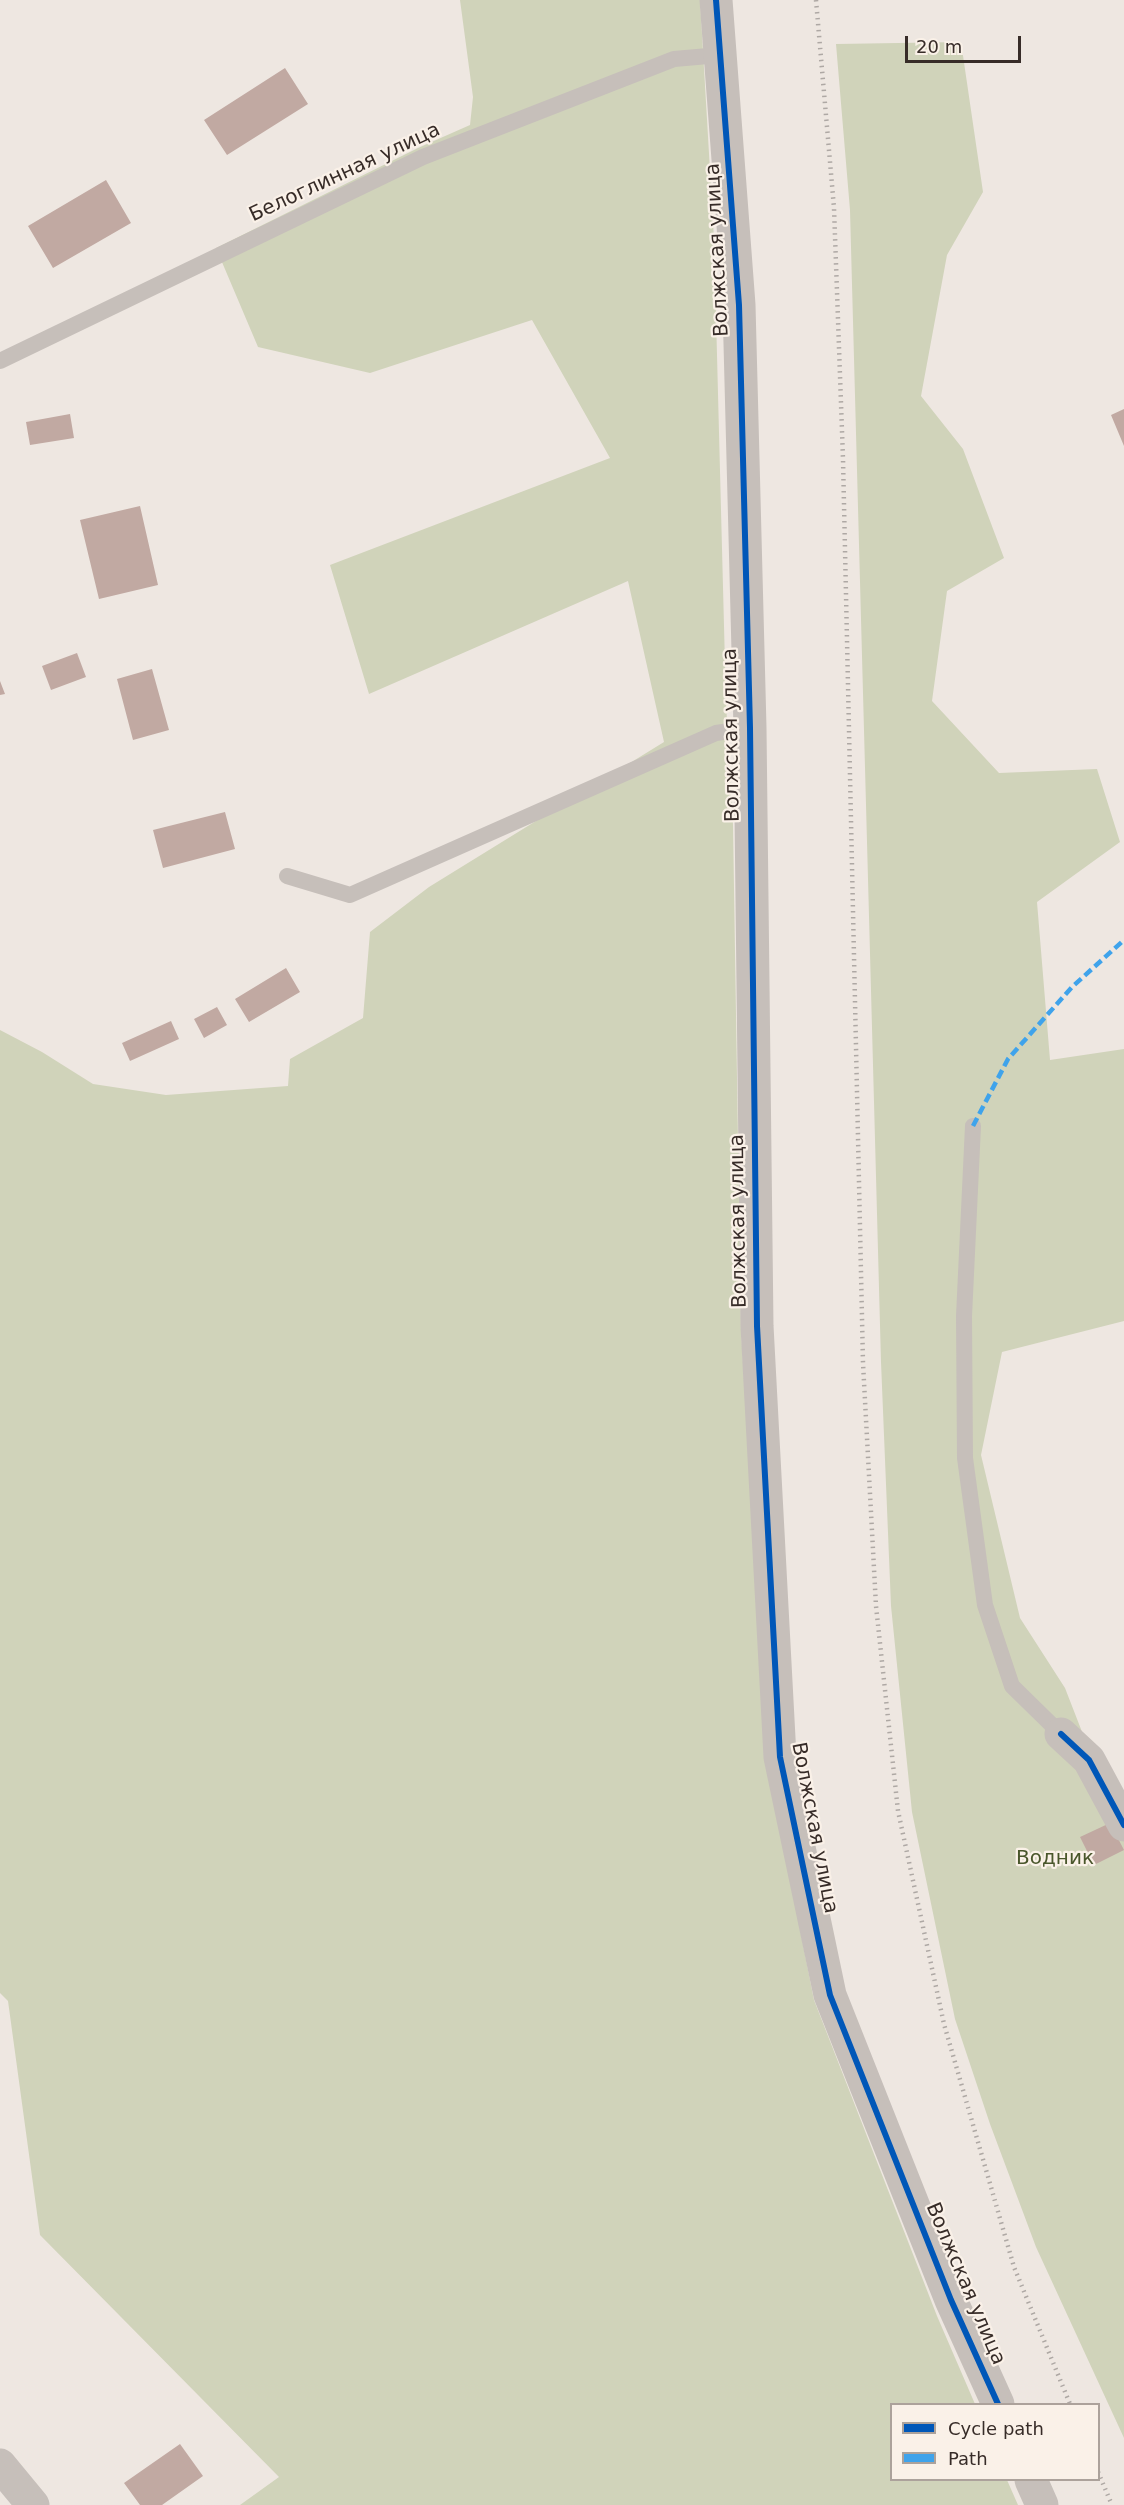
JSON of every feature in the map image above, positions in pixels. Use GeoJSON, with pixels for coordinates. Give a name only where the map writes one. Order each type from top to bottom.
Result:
{"type":"FeatureCollection","features":[{"type":"Feature","properties":{"kind":"street","name":"Волжская улица"},"geometry":{"type":"LineString","coordinates":[[716,0],[739,305],[750,728],[757,1326],[780,1757],[830,1995],[951,2300],[998,2403]]}},
{"type":"Feature","properties":{"kind":"street"},"geometry":{"type":"LineString","coordinates":[[1061,1734],[1089,1760],[1124,1825]]}},
{"type":"Feature","properties":{"kind":"street"},"geometry":{"type":"LineString","coordinates":[[0,2465],[33,2505]]}},
{"type":"Feature","properties":{"kind":"street"},"geometry":{"type":"LineString","coordinates":[[1031,2481],[1042,2505]]}},
{"type":"Feature","properties":{"kind":"lane","name":"Белоглинная улица"},"geometry":{"type":"LineString","coordinates":[[0,361],[423,157],[674,59],[720,55]]}},
{"type":"Feature","properties":{"kind":"lane"},"geometry":{"type":"LineString","coordinates":[[287,876],[350,895],[716,733],[750,728]]}},
{"type":"Feature","properties":{"kind":"lane"},"geometry":{"type":"LineString","coordinates":[[974,1126],[964,1316],[965,1458],[985,1605],[1012,1686],[1061,1734]]}},
{"type":"Feature","properties":{"kind":"green space"},"geometry":{"type":"Polygon","coordinates":[[[460,0],[700,0],[714,239],[726,703],[733,825],[741,1330],[768,1768],[814,2000],[937,2316],[975,2403],[890,2403],[890,2481],[1007,2481],[1018,2505],[240,2505],[279,2477],[40,2235],[8,2001],[0,1993],[0,1030],[42,1052],[93,1084],[166,1095],[288,1086],[290,1059],[363,1018],[370,932],[429,887],[664,742],[628,581],[369,694],[330,565],[610,458],[532,320],[370,373],[258,347],[216,248],[418,148],[470,125],[473,97],[460,0]]]}},
{"type":"Feature","properties":{"kind":"green space","name":"Водник"},"geometry":{"type":"Polygon","coordinates":[[[961,42],[983,192],[947,255],[921,396],[963,449],[1004,558],[947,591],[932,701],[999,773],[1097,769],[1120,842],[1037,902],[1050,1060],[1124,1049],[1124,1321],[1002,1352],[981,1455],[1020,1618],[1065,1688],[1124,1840],[1124,2438],[1036,2247],[990,2124],[955,2019],[912,1812],[891,1606],[881,1362],[850,210],[836,44],[961,42]]]}},
{"type":"Feature","properties":{"kind":"building"},"geometry":{"type":"Polygon","coordinates":[[[285,68],[308,104],[227,155],[204,120],[285,68]]]}},
{"type":"Feature","properties":{"kind":"building"},"geometry":{"type":"Polygon","coordinates":[[[106,180],[131,223],[53,268],[28,226],[106,180]]]}},
{"type":"Feature","properties":{"kind":"building"},"geometry":{"type":"Polygon","coordinates":[[[1124,409],[1124,446],[1111,415],[1124,409]]]}},
{"type":"Feature","properties":{"kind":"building"},"geometry":{"type":"Polygon","coordinates":[[[70,414],[74,438],[30,445],[26,422],[70,414]]]}},
{"type":"Feature","properties":{"kind":"building"},"geometry":{"type":"Polygon","coordinates":[[[140,506],[158,585],[99,599],[80,520],[140,506]]]}},
{"type":"Feature","properties":{"kind":"building"},"geometry":{"type":"Polygon","coordinates":[[[77,653],[86,677],[51,690],[42,666],[77,653]]]}},
{"type":"Feature","properties":{"kind":"building"},"geometry":{"type":"Polygon","coordinates":[[[152,669],[169,730],[133,740],[117,679],[152,669]]]}},
{"type":"Feature","properties":{"kind":"building"},"geometry":{"type":"Polygon","coordinates":[[[0,681],[5,694],[0,695],[0,681]]]}},
{"type":"Feature","properties":{"kind":"building"},"geometry":{"type":"Polygon","coordinates":[[[225,812],[235,849],[163,868],[153,830],[225,812]]]}},
{"type":"Feature","properties":{"kind":"building"},"geometry":{"type":"Polygon","coordinates":[[[286,968],[300,992],[249,1022],[235,999],[286,968]]]}},
{"type":"Feature","properties":{"kind":"building"},"geometry":{"type":"Polygon","coordinates":[[[217,1007],[227,1025],[204,1038],[194,1019],[217,1007]]]}},
{"type":"Feature","properties":{"kind":"building"},"geometry":{"type":"Polygon","coordinates":[[[171,1021],[179,1039],[130,1061],[122,1043],[171,1021]]]}},
{"type":"Feature","properties":{"kind":"building"},"geometry":{"type":"Polygon","coordinates":[[[1110,1823],[1124,1850],[1094,1865],[1080,1837],[1110,1823]]]}},
{"type":"Feature","properties":{"kind":"building"},"geometry":{"type":"Polygon","coordinates":[[[180,2444],[203,2476],[162,2505],[140,2505],[124,2483],[180,2444]]]}},
{"type":"Feature","properties":{"kind":"railway"},"geometry":{"type":"LineString","coordinates":[[816,0],[834,208],[843,459],[863,1363],[876,1606],[898,1811],[944,2024],[1014,2267],[1070,2403]]}},
{"type":"Feature","properties":{"kind":"railway"},"geometry":{"type":"LineString","coordinates":[[1100,2477],[1112,2505]]}},
{"type":"Feature","properties":{"kind":"marked path"},"geometry":{"type":"LineString","coordinates":[[973,1126],[1008,1059],[1072,987],[1124,940]]}},
{"type":"Feature","properties":{"kind":"cycle path"},"geometry":{"type":"LineString","coordinates":[[716,0],[739,305],[750,728],[757,1326],[780,1757],[830,1995],[951,2300],[998,2403]]}},
{"type":"Feature","properties":{"kind":"cycle path"},"geometry":{"type":"LineString","coordinates":[[1061,1734],[1089,1760],[1124,1825]]}}]}
